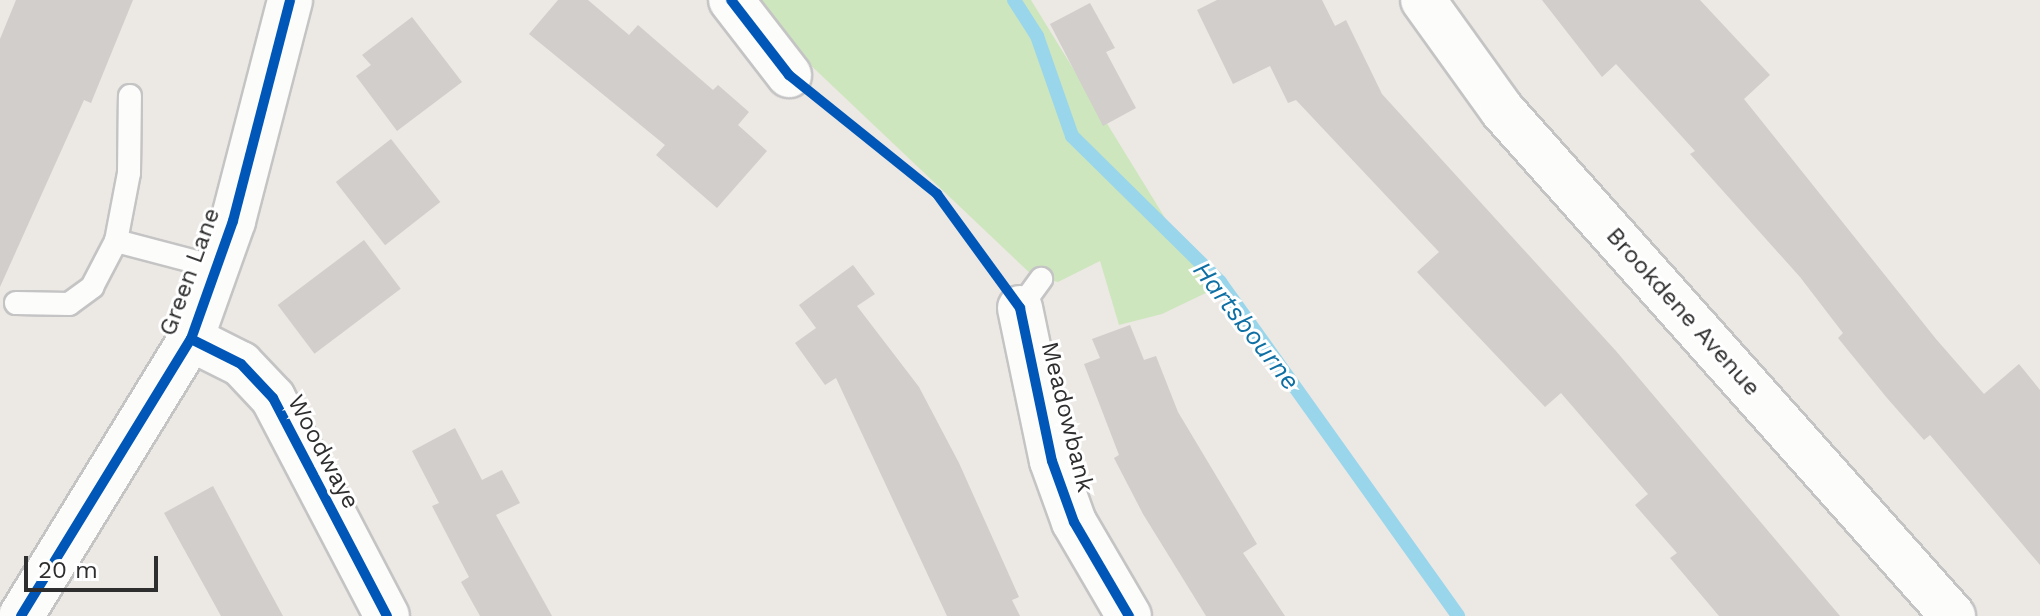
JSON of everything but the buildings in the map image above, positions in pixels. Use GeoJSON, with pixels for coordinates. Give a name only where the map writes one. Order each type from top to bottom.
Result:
{"type":"FeatureCollection","features":[{"type":"Feature","properties":{"kind":"street","name":"Green Lane"},"geometry":{"type":"LineString","coordinates":[[21,616],[191,339],[219,268],[290,0]]}},
{"type":"Feature","properties":{"kind":"street"},"geometry":{"type":"LineString","coordinates":[[731,0],[789,75]]}},
{"type":"Feature","properties":{"kind":"street","name":"Brookdene Avenue"},"geometry":{"type":"LineString","coordinates":[[1423,0],[1502,110],[1953,616]]}},
{"type":"Feature","properties":{"kind":"street","name":"Meadowbank"},"geometry":{"type":"LineString","coordinates":[[1031,294],[1052,461],[1074,522],[1129,616]]}},
{"type":"Feature","properties":{"kind":"street","name":"Woodwaye"},"geometry":{"type":"LineString","coordinates":[[191,339],[241,364],[273,398],[387,616]]}},
{"type":"Feature","properties":{"kind":"lane"},"geometry":{"type":"LineString","coordinates":[[16,303],[69,304],[92,287],[116,241],[129,173],[130,96]]}},
{"type":"Feature","properties":{"kind":"lane"},"geometry":{"type":"LineString","coordinates":[[116,241],[219,268]]}},
{"type":"Feature","properties":{"kind":"green space"},"geometry":{"type":"Polygon","coordinates":[[[753,0],[1031,0],[1210,291],[1162,314],[1119,325],[1100,261],[1058,282],[1033,276],[783,39],[753,0]]]}},
{"type":"Feature","properties":{"kind":"waterway","name":"Hartsbourne"},"geometry":{"type":"LineString","coordinates":[[1014,0],[1037,36],[1072,136],[1220,282],[1458,616]]}},
{"type":"Feature","properties":{"kind":"cycle path"},"geometry":{"type":"LineString","coordinates":[[21,616],[191,339],[233,221],[290,0]]}},
{"type":"Feature","properties":{"kind":"cycle path"},"geometry":{"type":"LineString","coordinates":[[731,0],[789,75],[937,194],[1020,308],[1052,461],[1074,522],[1129,616]]}},
{"type":"Feature","properties":{"kind":"cycle path"},"geometry":{"type":"LineString","coordinates":[[191,339],[241,364],[273,398],[387,616]]}}]}
